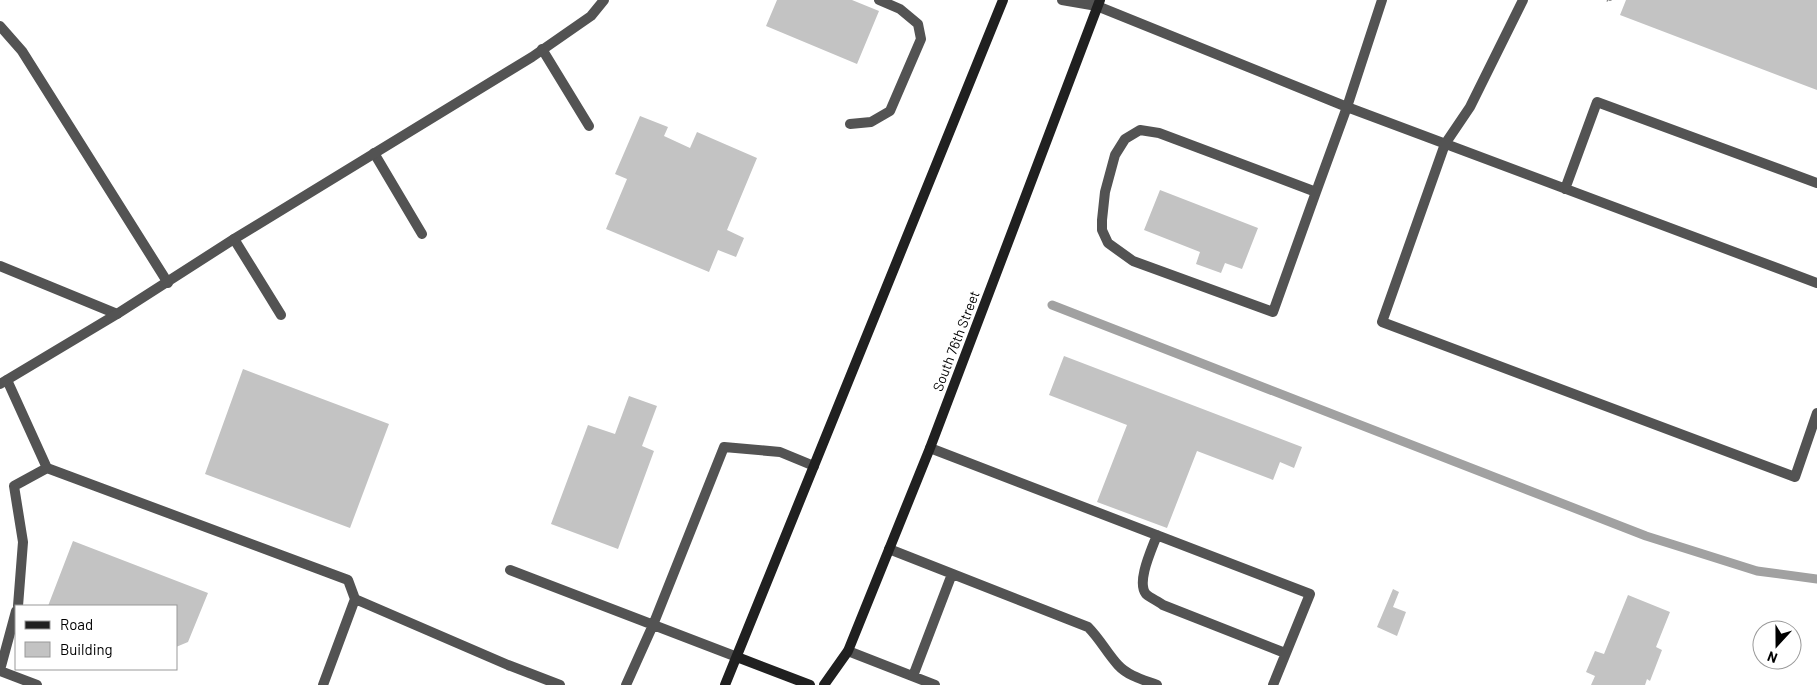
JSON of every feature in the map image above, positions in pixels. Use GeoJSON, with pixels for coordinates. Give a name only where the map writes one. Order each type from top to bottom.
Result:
{"type":"FeatureCollection","features":[{"type":"Feature","properties":{"kind":"main road"},"geometry":{"type":"LineString","coordinates":[[725,685],[1003,0]]}},
{"type":"Feature","properties":{"kind":"main road","name":"South 76th Street"},"geometry":{"type":"LineString","coordinates":[[824,685],[848,651],[930,448],[1095,2]]}},
{"type":"Feature","properties":{"kind":"main road"},"geometry":{"type":"LineString","coordinates":[[737,657],[810,685]]}},
{"type":"Feature","properties":{"kind":"street"},"geometry":{"type":"LineString","coordinates":[[324,685],[356,599],[348,580],[47,468],[4,382],[117,314],[234,239],[542,49],[591,16],[604,0]]}},
{"type":"Feature","properties":{"kind":"street"},"geometry":{"type":"LineString","coordinates":[[850,124],[870,122],[890,111],[920,39],[918,24],[900,9],[879,0]]}},
{"type":"Feature","properties":{"kind":"street"},"geometry":{"type":"LineString","coordinates":[[1062,0],[1095,2],[1347,106],[1817,283]]}},
{"type":"Feature","properties":{"kind":"street"},"geometry":{"type":"LineString","coordinates":[[1316,192],[1159,133],[1140,130],[1125,139],[1115,155],[1105,192],[1102,230],[1108,243],[1133,261],[1273,312],[1347,106],[1382,0]]}},
{"type":"Feature","properties":{"kind":"street"},"geometry":{"type":"LineString","coordinates":[[1523,0],[1470,107],[1445,144],[1382,322],[1794,477],[1817,413]]}},
{"type":"Feature","properties":{"kind":"street"},"geometry":{"type":"LineString","coordinates":[[0,26],[22,51],[168,282]]}},
{"type":"Feature","properties":{"kind":"street"},"geometry":{"type":"LineString","coordinates":[[542,49],[589,126]]}},
{"type":"Feature","properties":{"kind":"street"},"geometry":{"type":"LineString","coordinates":[[1565,188],[1597,102],[1817,183]]}},
{"type":"Feature","properties":{"kind":"street"},"geometry":{"type":"LineString","coordinates":[[374,153],[422,234]]}},
{"type":"Feature","properties":{"kind":"street"},"geometry":{"type":"LineString","coordinates":[[234,239],[281,315]]}},
{"type":"Feature","properties":{"kind":"street"},"geometry":{"type":"LineString","coordinates":[[0,266],[117,314]]}},
{"type":"Feature","properties":{"kind":"street"},"geometry":{"type":"LineString","coordinates":[[626,685],[653,625],[724,447],[780,452],[814,466]]}},
{"type":"Feature","properties":{"kind":"street"},"geometry":{"type":"LineString","coordinates":[[930,448],[1310,594],[1273,685]]}},
{"type":"Feature","properties":{"kind":"street"},"geometry":{"type":"LineString","coordinates":[[18,605],[22,542],[14,486],[47,468]]}},
{"type":"Feature","properties":{"kind":"street"},"geometry":{"type":"LineString","coordinates":[[1157,536],[1143,575],[1142,586],[1146,594],[1163,604],[1285,652]]}},
{"type":"Feature","properties":{"kind":"street"},"geometry":{"type":"LineString","coordinates":[[889,549],[1088,628],[1098,637],[1118,666],[1135,677],[1157,685]]}},
{"type":"Feature","properties":{"kind":"street"},"geometry":{"type":"LineString","coordinates":[[510,570],[737,657]]}},
{"type":"Feature","properties":{"kind":"street"},"geometry":{"type":"LineString","coordinates":[[913,676],[952,574]]}},
{"type":"Feature","properties":{"kind":"street"},"geometry":{"type":"LineString","coordinates":[[356,599],[508,665],[560,685]]}},
{"type":"Feature","properties":{"kind":"street"},"geometry":{"type":"LineString","coordinates":[[15,615],[0,670],[37,685]]}},
{"type":"Feature","properties":{"kind":"street"},"geometry":{"type":"LineString","coordinates":[[848,651],[935,685]]}},
{"type":"Feature","properties":{"kind":"building"},"geometry":{"type":"Polygon","coordinates":[[[777,0],[852,0],[879,11],[857,64],[766,26],[777,0]]]}},
{"type":"Feature","properties":{"kind":"building"},"geometry":{"type":"Polygon","coordinates":[[[1626,0],[1817,0],[1817,90],[1620,15],[1626,0]]]}},
{"type":"Feature","properties":{"kind":"building"},"geometry":{"type":"Polygon","coordinates":[[[640,116],[668,127],[664,136],[690,148],[697,132],[757,158],[727,230],[744,238],[736,257],[718,250],[709,272],[606,229],[627,179],[615,174],[640,116]]]}},
{"type":"Feature","properties":{"kind":"building"},"geometry":{"type":"Polygon","coordinates":[[[1160,190],[1258,228],[1242,269],[1225,263],[1221,273],[1196,264],[1200,252],[1144,230],[1160,190]]]}},
{"type":"Feature","properties":{"kind":"building"},"geometry":{"type":"Polygon","coordinates":[[[1064,356],[1302,447],[1294,468],[1280,462],[1273,480],[1197,451],[1167,528],[1097,502],[1127,425],[1049,395],[1064,356]]]}},
{"type":"Feature","properties":{"kind":"building"},"geometry":{"type":"Polygon","coordinates":[[[243,369],[389,424],[350,528],[205,474],[243,369]]]}},
{"type":"Feature","properties":{"kind":"building"},"geometry":{"type":"Polygon","coordinates":[[[629,396],[657,406],[642,446],[654,451],[618,549],[551,524],[588,425],[615,434],[629,396]]]}},
{"type":"Feature","properties":{"kind":"building"},"geometry":{"type":"Polygon","coordinates":[[[73,541],[208,593],[188,642],[178,646],[178,605],[48,605],[73,541]]]}},
{"type":"Feature","properties":{"kind":"building"},"geometry":{"type":"Polygon","coordinates":[[[1393,589],[1399,592],[1393,607],[1406,612],[1397,636],[1377,627],[1393,589]]]}},
{"type":"Feature","properties":{"kind":"building"},"geometry":{"type":"Polygon","coordinates":[[[1628,595],[1670,612],[1656,647],[1662,650],[1650,681],[1647,679],[1645,685],[1591,685],[1595,676],[1586,672],[1595,651],[1604,654],[1628,595]]]}},
{"type":"Feature","properties":{"kind":"waterway"},"geometry":{"type":"LineString","coordinates":[[1052,305],[1646,536],[1757,571],[1817,579]]}}]}
